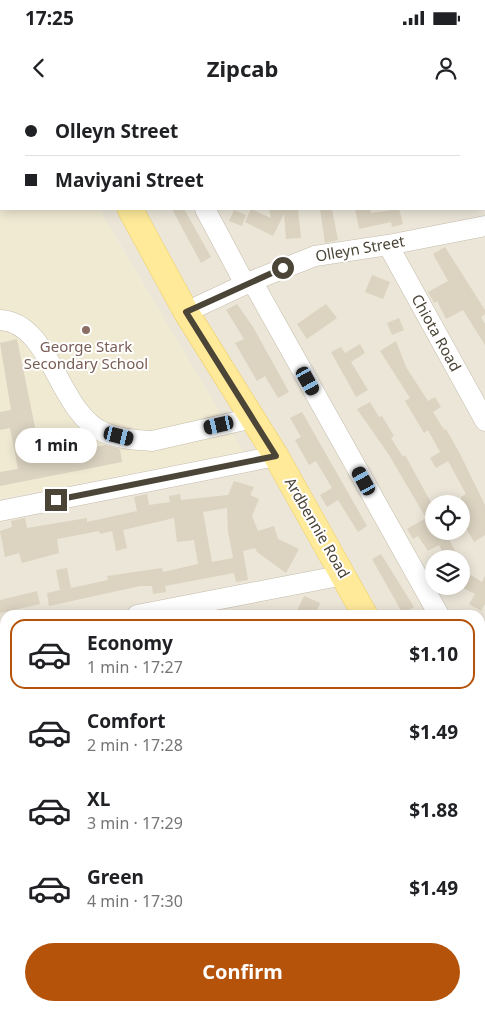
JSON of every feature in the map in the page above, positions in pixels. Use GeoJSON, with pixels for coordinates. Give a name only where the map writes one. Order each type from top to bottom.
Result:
{"type":"FeatureCollection","features":[{"type":"Feature","properties":{"kind":"main road","name":"Ardbennie Road"},"geometry":{"type":"LineString","coordinates":[[131,210],[186,312],[276,456],[362,610]]}},
{"type":"Feature","properties":{"kind":"street"},"geometry":{"type":"LineString","coordinates":[[206,210],[249,282],[436,610]]}},
{"type":"Feature","properties":{"kind":"street","name":"Olleyn Street"},"geometry":{"type":"LineString","coordinates":[[186,312],[249,282],[315,256],[388,245],[485,226]]}},
{"type":"Feature","properties":{"kind":"street","name":"Chiota Road"},"geometry":{"type":"LineString","coordinates":[[388,245],[485,421]]}},
{"type":"Feature","properties":{"kind":"street"},"geometry":{"type":"LineString","coordinates":[[0,320],[8,320],[33,336],[62,386],[83,417],[103,432],[136,440],[152,441],[252,418]]}},
{"type":"Feature","properties":{"kind":"street"},"geometry":{"type":"LineString","coordinates":[[0,511],[276,456]]}},
{"type":"Feature","properties":{"kind":"street"},"geometry":{"type":"LineString","coordinates":[[163,610],[344,575]]}},
{"type":"Feature","properties":{"kind":"shaded area","name":"George Stark Secondary School"},"geometry":{"type":"Polygon","coordinates":[[[0,210],[100,210],[244,452],[0,499],[0,210]]]}},
{"type":"Feature","properties":{"kind":"shaded area"},"geometry":{"type":"Polygon","coordinates":[[[100,210],[485,210],[485,610],[0,610],[0,499],[243,452],[100,210]]]}},
{"type":"Feature","properties":{"kind":"building"},"geometry":{"type":"Polygon","coordinates":[[[173,210],[185,210],[211,257],[201,263],[173,210]]]}},
{"type":"Feature","properties":{"kind":"building"},"geometry":{"type":"Polygon","coordinates":[[[234,210],[246,215],[242,226],[229,221],[234,210]]]}},
{"type":"Feature","properties":{"kind":"building"},"geometry":{"type":"Polygon","coordinates":[[[251,210],[271,218],[269,210],[298,210],[301,238],[286,239],[284,214],[273,236],[245,222],[251,210]]]}},
{"type":"Feature","properties":{"kind":"building"},"geometry":{"type":"Polygon","coordinates":[[[320,210],[332,210],[338,240],[325,243],[320,210]]]}},
{"type":"Feature","properties":{"kind":"building"},"geometry":{"type":"Polygon","coordinates":[[[355,210],[370,210],[371,213],[399,210],[403,224],[392,227],[391,222],[359,229],[355,210]]]}},
{"type":"Feature","properties":{"kind":"building"},"geometry":{"type":"Polygon","coordinates":[[[445,247],[485,310],[485,314],[481,317],[485,324],[485,345],[463,310],[446,319],[437,301],[434,303],[428,292],[448,281],[433,254],[445,247]]]}},
{"type":"Feature","properties":{"kind":"building"},"geometry":{"type":"Polygon","coordinates":[[[372,275],[390,282],[383,299],[365,292],[372,275]]]}},
{"type":"Feature","properties":{"kind":"building"},"geometry":{"type":"Polygon","coordinates":[[[237,304],[253,327],[289,392],[278,398],[265,376],[257,381],[235,343],[244,339],[226,310],[237,304]]]}},
{"type":"Feature","properties":{"kind":"building"},"geometry":{"type":"Polygon","coordinates":[[[326,304],[337,318],[307,339],[297,324],[326,304]]]}},
{"type":"Feature","properties":{"kind":"building"},"geometry":{"type":"Polygon","coordinates":[[[399,318],[404,330],[392,335],[387,323],[399,318]]]}},
{"type":"Feature","properties":{"kind":"building"},"geometry":{"type":"Polygon","coordinates":[[[17,339],[37,437],[64,431],[68,452],[105,445],[120,449],[122,462],[0,486],[0,472],[18,469],[10,428],[0,430],[0,412],[11,410],[0,343],[17,339]]]}},
{"type":"Feature","properties":{"kind":"building"},"geometry":{"type":"Polygon","coordinates":[[[396,341],[406,367],[428,401],[435,397],[441,407],[433,412],[444,430],[446,429],[460,454],[485,505],[485,535],[474,542],[470,535],[470,495],[464,495],[466,494],[448,461],[436,468],[430,458],[440,452],[428,430],[424,433],[405,401],[410,398],[380,351],[396,341]]]}},
{"type":"Feature","properties":{"kind":"building"},"geometry":{"type":"Polygon","coordinates":[[[360,344],[365,353],[351,362],[368,390],[356,397],[331,352],[341,347],[345,353],[360,344]]]}},
{"type":"Feature","properties":{"kind":"building"},"geometry":{"type":"Polygon","coordinates":[[[370,402],[379,417],[382,416],[394,436],[391,438],[403,457],[405,455],[427,495],[425,495],[425,516],[389,455],[357,409],[370,402]]]}},
{"type":"Feature","properties":{"kind":"building"},"geometry":{"type":"Polygon","coordinates":[[[302,412],[367,526],[358,532],[338,500],[327,507],[320,495],[332,488],[316,461],[309,465],[295,440],[301,437],[290,418],[302,412]]]}},
{"type":"Feature","properties":{"kind":"building"},"geometry":{"type":"Polygon","coordinates":[[[234,481],[254,487],[250,495],[259,499],[252,516],[258,531],[274,526],[278,539],[299,549],[286,573],[257,552],[255,548],[243,551],[248,580],[236,582],[234,573],[165,586],[166,592],[153,594],[152,586],[140,586],[49,606],[47,593],[60,590],[56,570],[67,568],[71,588],[108,580],[107,576],[162,568],[163,572],[198,564],[194,540],[177,542],[174,518],[123,530],[127,548],[116,551],[112,531],[100,534],[99,531],[57,539],[59,553],[22,563],[19,553],[5,557],[0,531],[12,527],[11,521],[25,518],[27,528],[87,518],[87,522],[137,511],[134,497],[147,494],[149,505],[170,502],[169,496],[180,494],[181,500],[228,495],[234,481]],[[227,508],[203,512],[212,562],[233,558],[228,531],[227,508]]]}},
{"type":"Feature","properties":{"kind":"building"},"geometry":{"type":"Polygon","coordinates":[[[425,519],[425,540],[450,540],[454,550],[442,550],[439,545],[427,550],[418,536],[413,539],[407,529],[425,519]]]}},
{"type":"Feature","properties":{"kind":"building"},"geometry":{"type":"Polygon","coordinates":[[[381,554],[414,607],[409,610],[401,610],[372,559],[381,554]]]}},
{"type":"Feature","properties":{"kind":"building"},"geometry":{"type":"Polygon","coordinates":[[[471,575],[482,582],[485,576],[485,604],[482,610],[469,604],[475,594],[470,592],[470,577],[471,575]]]}},
{"type":"Feature","properties":{"kind":"building"},"geometry":{"type":"Polygon","coordinates":[[[37,591],[40,604],[13,610],[0,610],[0,600],[37,591]]]}},
{"type":"Feature","properties":{"kind":"building"},"geometry":{"type":"Polygon","coordinates":[[[304,596],[320,603],[317,610],[297,610],[304,596]]]}},
{"type":"Feature","properties":{"kind":"place","name":"George Stark Secondary School"},"geometry":{"type":"Point","coordinates":[86,330]}},
{"type":"Feature","properties":{"kind":"route"},"geometry":{"type":"LineString","coordinates":[[56,500],[226,468],[276,456],[186,312],[283,268]]}}]}
